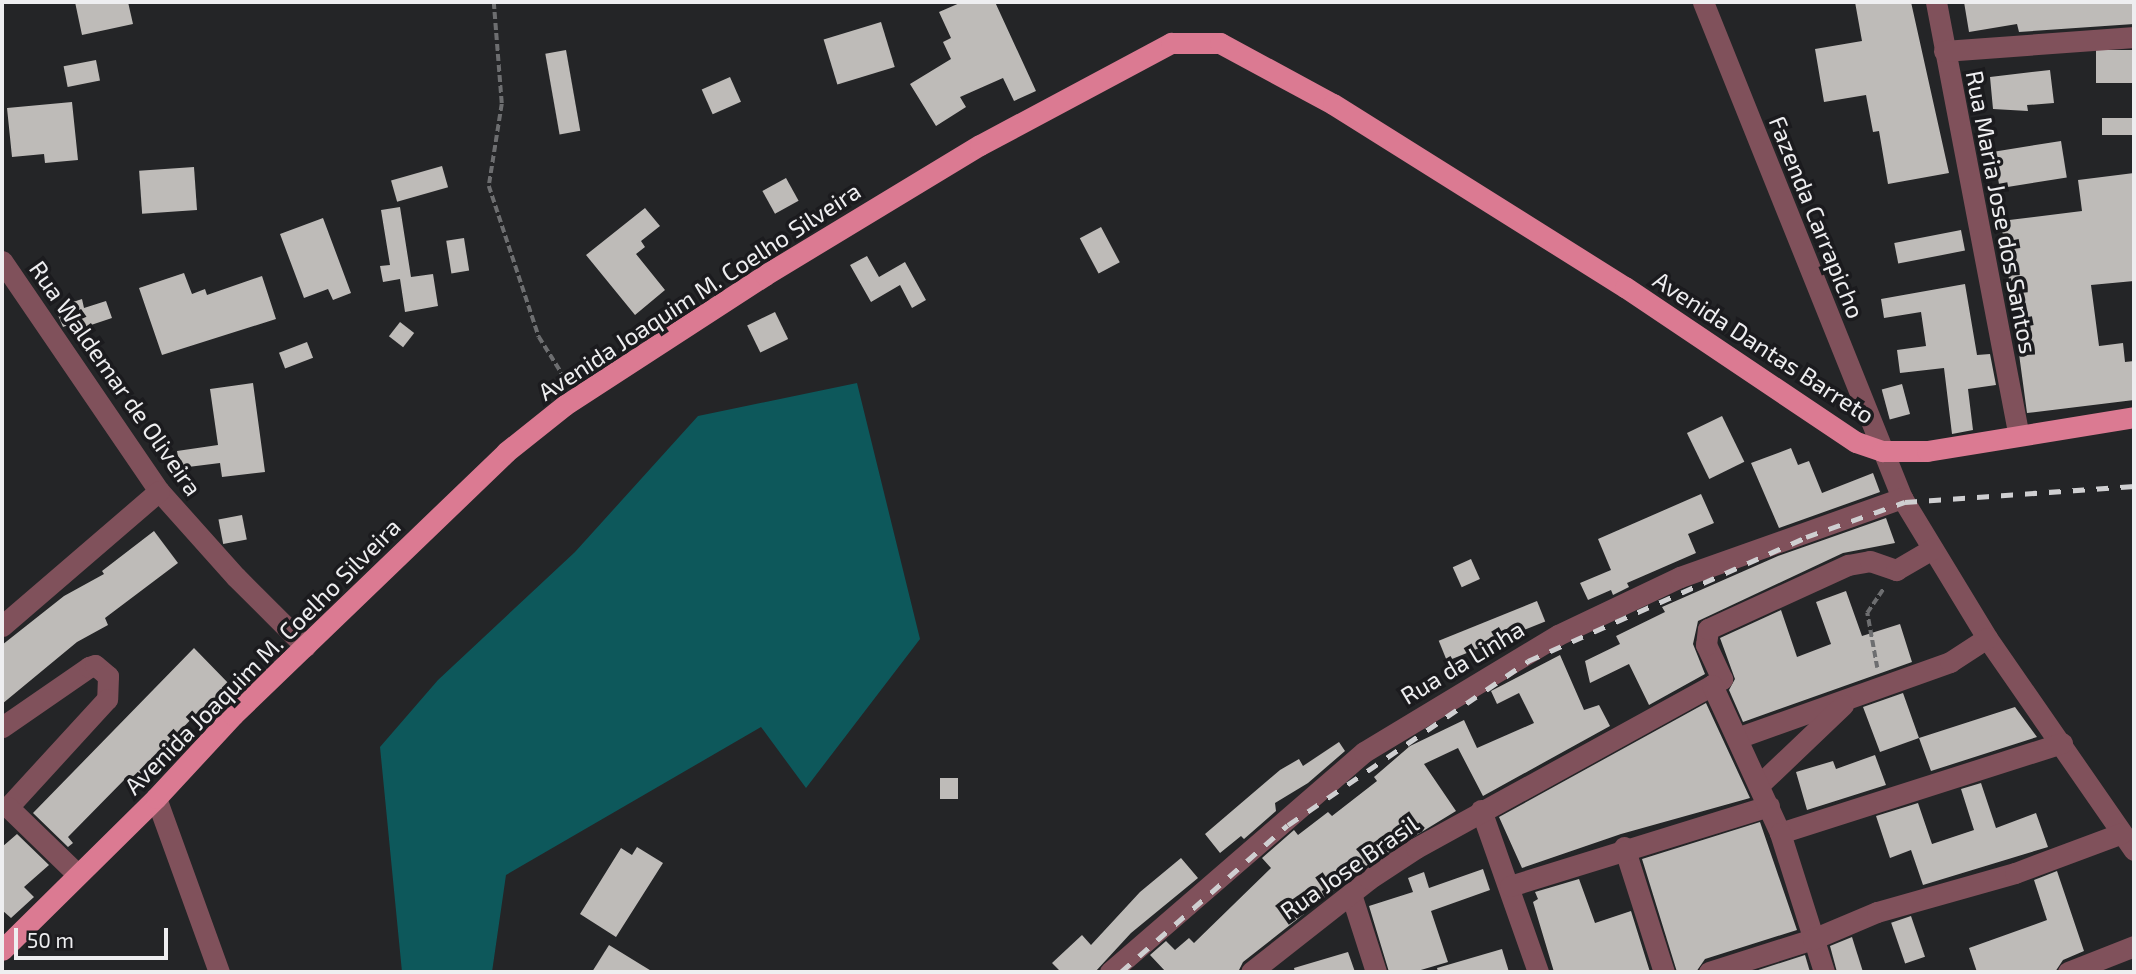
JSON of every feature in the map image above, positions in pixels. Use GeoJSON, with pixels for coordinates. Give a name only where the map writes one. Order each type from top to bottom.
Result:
{"type":"FeatureCollection","features":[{"type":"Feature","properties":{"kind":"main road","name":"Avenida Joaquim M. Coelho Silveira"},"geometry":{"type":"LineString","coordinates":[[2,950],[76,873],[156,799],[305,646],[506,452],[577,396],[980,145],[1171,43],[1204,40],[1244,54],[1437,170]]}},
{"type":"Feature","properties":{"kind":"main road","name":"Avenida Dantas Barreto"},"geometry":{"type":"LineString","coordinates":[[1437,170],[1625,287],[1834,428],[1882,452],[1927,451],[2018,433],[2134,417]]}},
{"type":"Feature","properties":{"kind":"street","name":"Fazenda Carrapicho"},"geometry":{"type":"LineString","coordinates":[[1703,2],[1902,498],[1987,638],[2128,842]]}},
{"type":"Feature","properties":{"kind":"street","name":"Rua Maria Jose dos Santos"},"geometry":{"type":"LineString","coordinates":[[1936,2],[2018,433]]}},
{"type":"Feature","properties":{"kind":"street"},"geometry":{"type":"LineString","coordinates":[[1944,51],[2134,37]]}},
{"type":"Feature","properties":{"kind":"street","name":"Rua Waldemar de Oliveira"},"geometry":{"type":"LineString","coordinates":[[2,261],[159,491],[236,577],[305,646]]}},
{"type":"Feature","properties":{"kind":"street"},"geometry":{"type":"LineString","coordinates":[[2,626],[159,491]]}},
{"type":"Feature","properties":{"kind":"street","name":"Rua da Linha"},"geometry":{"type":"LineString","coordinates":[[1110,972],[1364,752],[1558,635],[1680,577],[1902,498]]}},
{"type":"Feature","properties":{"kind":"street"},"geometry":{"type":"LineString","coordinates":[[1825,972],[1780,833],[1712,685],[1722,680],[1706,645],[1708,629],[1848,565],[1870,561],[1896,570],[1932,549]]}},
{"type":"Feature","properties":{"kind":"street"},"geometry":{"type":"LineString","coordinates":[[1737,738],[1950,662],[1987,638]]}},
{"type":"Feature","properties":{"kind":"street"},"geometry":{"type":"LineString","coordinates":[[2,727],[89,667],[95,665],[108,676],[107,699],[5,811],[76,873]]}},
{"type":"Feature","properties":{"kind":"street","name":"Rua Jose Brasil"},"geometry":{"type":"LineString","coordinates":[[1251,972],[1351,894],[1481,810],[1712,685]]}},
{"type":"Feature","properties":{"kind":"street"},"geometry":{"type":"LineString","coordinates":[[1759,785],[1849,699]]}},
{"type":"Feature","properties":{"kind":"street"},"geometry":{"type":"LineString","coordinates":[[1780,833],[2062,743]]}},
{"type":"Feature","properties":{"kind":"street"},"geometry":{"type":"LineString","coordinates":[[156,799],[219,972]]}},
{"type":"Feature","properties":{"kind":"street"},"geometry":{"type":"LineString","coordinates":[[1510,886],[1624,847],[1769,806]]}},
{"type":"Feature","properties":{"kind":"street"},"geometry":{"type":"LineString","coordinates":[[1481,810],[1510,886],[1538,972]]}},
{"type":"Feature","properties":{"kind":"street"},"geometry":{"type":"LineString","coordinates":[[1709,972],[1813,939],[1877,912],[1940,897],[2128,842]]}},
{"type":"Feature","properties":{"kind":"street"},"geometry":{"type":"LineString","coordinates":[[1624,847],[1664,972]]}},
{"type":"Feature","properties":{"kind":"street"},"geometry":{"type":"LineString","coordinates":[[1351,894],[1376,972]]}},
{"type":"Feature","properties":{"kind":"street"},"geometry":{"type":"LineString","coordinates":[[2068,972],[2134,946]]}},
{"type":"Feature","properties":{"kind":"path"},"geometry":{"type":"LineString","coordinates":[[494,2],[502,104],[489,186],[538,337],[577,396]]}},
{"type":"Feature","properties":{"kind":"path"},"geometry":{"type":"LineString","coordinates":[[1874,687],[1876,648],[1867,613],[1896,570]]}},
{"type":"Feature","properties":{"kind":"water"},"geometry":{"type":"Polygon","coordinates":[[[857,383],[920,639],[806,788],[761,727],[506,875],[492,972],[402,972],[380,747],[438,680],[575,552],[698,416],[857,383]]]}},
{"type":"Feature","properties":{"kind":"building"},"geometry":{"type":"Polygon","coordinates":[[[75,2],[128,2],[133,24],[82,35],[75,2]]]}},
{"type":"Feature","properties":{"kind":"building"},"geometry":{"type":"Polygon","coordinates":[[[962,2],[995,2],[1036,91],[1014,101],[1003,78],[960,97],[966,107],[936,126],[910,84],[951,59],[943,42],[951,38],[939,12],[962,2]]]}},
{"type":"Feature","properties":{"kind":"building"},"geometry":{"type":"Polygon","coordinates":[[[1855,2],[1911,2],[1949,173],[1888,184],[1879,131],[1873,132],[1866,95],[1824,102],[1815,49],[1862,41],[1855,2]]]}},
{"type":"Feature","properties":{"kind":"building"},"geometry":{"type":"Polygon","coordinates":[[[1964,2],[2134,2],[2134,24],[2019,32],[2017,24],[1969,32],[1964,2]]]}},
{"type":"Feature","properties":{"kind":"building"},"geometry":{"type":"Polygon","coordinates":[[[881,22],[895,67],[837,84],[824,40],[881,22]]]}},
{"type":"Feature","properties":{"kind":"building"},"geometry":{"type":"Polygon","coordinates":[[[566,50],[580,131],[560,134],[545,54],[566,50]]]}},
{"type":"Feature","properties":{"kind":"building"},"geometry":{"type":"Polygon","coordinates":[[[2096,50],[2134,50],[2134,83],[2096,83],[2096,50]]]}},
{"type":"Feature","properties":{"kind":"building"},"geometry":{"type":"Polygon","coordinates":[[[96,60],[100,81],[68,87],[64,66],[96,60]]]}},
{"type":"Feature","properties":{"kind":"building"},"geometry":{"type":"Polygon","coordinates":[[[2050,70],[2054,103],[2027,105],[2028,111],[1993,109],[1990,77],[2050,70]]]}},
{"type":"Feature","properties":{"kind":"building"},"geometry":{"type":"Polygon","coordinates":[[[730,77],[741,102],[713,114],[702,90],[730,77]]]}},
{"type":"Feature","properties":{"kind":"building"},"geometry":{"type":"Polygon","coordinates":[[[72,102],[78,160],[45,163],[44,154],[12,157],[7,108],[72,102]]]}},
{"type":"Feature","properties":{"kind":"building"},"geometry":{"type":"Polygon","coordinates":[[[2102,118],[2134,118],[2134,135],[2102,135],[2102,118]]]}},
{"type":"Feature","properties":{"kind":"building"},"geometry":{"type":"Polygon","coordinates":[[[2061,141],[2067,178],[2000,188],[1994,152],[2061,141]]]}},
{"type":"Feature","properties":{"kind":"building"},"geometry":{"type":"Polygon","coordinates":[[[442,166],[448,187],[397,202],[391,181],[442,166]]]}},
{"type":"Feature","properties":{"kind":"building"},"geometry":{"type":"Polygon","coordinates":[[[194,167],[197,210],[142,214],[139,171],[194,167]]]}},
{"type":"Feature","properties":{"kind":"building"},"geometry":{"type":"Polygon","coordinates":[[[2134,173],[2134,281],[2091,285],[2099,346],[2123,343],[2125,362],[2134,361],[2134,400],[2027,413],[2001,221],[2082,211],[2078,180],[2134,173]]]}},
{"type":"Feature","properties":{"kind":"building"},"geometry":{"type":"Polygon","coordinates":[[[786,178],[799,201],[775,214],[762,191],[786,178]]]}},
{"type":"Feature","properties":{"kind":"building"},"geometry":{"type":"Polygon","coordinates":[[[400,207],[411,277],[433,274],[438,306],[405,312],[400,279],[383,282],[380,266],[390,265],[381,210],[400,207]]]}},
{"type":"Feature","properties":{"kind":"building"},"geometry":{"type":"Polygon","coordinates":[[[645,208],[660,226],[641,241],[645,247],[636,254],[665,290],[635,315],[586,255],[645,208]]]}},
{"type":"Feature","properties":{"kind":"building"},"geometry":{"type":"Polygon","coordinates":[[[323,218],[351,293],[333,300],[328,289],[304,298],[280,234],[323,218]]]}},
{"type":"Feature","properties":{"kind":"building"},"geometry":{"type":"Polygon","coordinates":[[[1101,227],[1120,262],[1099,274],[1080,238],[1101,227]]]}},
{"type":"Feature","properties":{"kind":"building"},"geometry":{"type":"Polygon","coordinates":[[[1961,230],[1965,251],[1898,264],[1894,243],[1961,230]]]}},
{"type":"Feature","properties":{"kind":"building"},"geometry":{"type":"Polygon","coordinates":[[[464,238],[469,271],[451,273],[446,241],[464,238]]]}},
{"type":"Feature","properties":{"kind":"building"},"geometry":{"type":"Polygon","coordinates":[[[867,256],[879,277],[905,262],[926,300],[912,308],[900,285],[871,302],[850,265],[867,256]]]}},
{"type":"Feature","properties":{"kind":"building"},"geometry":{"type":"Polygon","coordinates":[[[184,273],[192,294],[205,289],[207,295],[262,276],[276,319],[162,355],[139,288],[184,273]]]}},
{"type":"Feature","properties":{"kind":"building"},"geometry":{"type":"Polygon","coordinates":[[[1965,284],[1977,355],[1990,354],[1996,385],[1968,389],[1973,430],[1952,434],[1944,368],[1900,373],[1897,350],[1926,346],[1921,312],[1884,318],[1881,299],[1965,284]]]}},
{"type":"Feature","properties":{"kind":"building"},"geometry":{"type":"Polygon","coordinates":[[[82,299],[84,308],[106,301],[112,318],[73,331],[71,324],[63,327],[55,308],[82,299]]]}},
{"type":"Feature","properties":{"kind":"building"},"geometry":{"type":"Polygon","coordinates":[[[775,312],[788,339],[760,353],[747,326],[775,312]]]}},
{"type":"Feature","properties":{"kind":"building"},"geometry":{"type":"Polygon","coordinates":[[[400,322],[414,333],[403,347],[389,336],[400,322]]]}},
{"type":"Feature","properties":{"kind":"building"},"geometry":{"type":"Polygon","coordinates":[[[307,342],[313,358],[285,369],[279,353],[307,342]]]}},
{"type":"Feature","properties":{"kind":"building"},"geometry":{"type":"Polygon","coordinates":[[[253,383],[265,472],[222,477],[220,463],[180,468],[177,451],[218,445],[210,389],[253,383]]]}},
{"type":"Feature","properties":{"kind":"building"},"geometry":{"type":"Polygon","coordinates":[[[1902,384],[1910,414],[1890,419],[1882,389],[1902,384]]]}},
{"type":"Feature","properties":{"kind":"building"},"geometry":{"type":"Polygon","coordinates":[[[1722,416],[1744,462],[1709,479],[1687,433],[1722,416]]]}},
{"type":"Feature","properties":{"kind":"building"},"geometry":{"type":"Polygon","coordinates":[[[1791,448],[1798,465],[1809,461],[1822,493],[1873,473],[1880,492],[1779,528],[1751,463],[1791,448]]]}},
{"type":"Feature","properties":{"kind":"building"},"geometry":{"type":"Polygon","coordinates":[[[1701,494],[1714,523],[1688,534],[1696,553],[1627,583],[1629,587],[1613,595],[1611,590],[1588,600],[1580,583],[1611,570],[1598,539],[1701,494]]]}},
{"type":"Feature","properties":{"kind":"building"},"geometry":{"type":"Polygon","coordinates":[[[242,515],[247,540],[223,544],[218,520],[242,515]]]}},
{"type":"Feature","properties":{"kind":"building"},"geometry":{"type":"Polygon","coordinates":[[[1886,518],[1895,543],[1843,553],[1698,621],[1693,644],[1705,674],[1649,705],[1629,664],[1590,683],[1585,661],[1620,644],[1616,636],[1665,612],[1662,607],[1778,556],[1886,518]]]}},
{"type":"Feature","properties":{"kind":"building"},"geometry":{"type":"Polygon","coordinates":[[[154,531],[178,563],[105,618],[108,625],[77,642],[2,704],[2,645],[64,596],[104,574],[102,571],[154,531]]]}},
{"type":"Feature","properties":{"kind":"building"},"geometry":{"type":"Polygon","coordinates":[[[1471,559],[1480,579],[1462,587],[1453,567],[1471,559]]]}},
{"type":"Feature","properties":{"kind":"building"},"geometry":{"type":"Polygon","coordinates":[[[1846,591],[1862,636],[1900,624],[1912,662],[1743,722],[1729,690],[1735,679],[1720,638],[1781,610],[1797,657],[1831,644],[1816,602],[1846,591]]]}},
{"type":"Feature","properties":{"kind":"building"},"geometry":{"type":"Polygon","coordinates":[[[1537,601],[1545,621],[1447,661],[1439,641],[1537,601]]]}},
{"type":"Feature","properties":{"kind":"building"},"geometry":{"type":"Polygon","coordinates":[[[194,648],[232,687],[201,717],[197,713],[151,761],[159,768],[142,787],[129,775],[68,837],[73,843],[68,847],[33,813],[194,648]]]}},
{"type":"Feature","properties":{"kind":"building"},"geometry":{"type":"Polygon","coordinates":[[[1560,655],[1584,710],[1599,705],[1610,726],[1483,796],[1458,748],[1424,764],[1456,811],[1361,869],[1243,962],[1238,972],[1166,972],[1150,955],[1166,941],[1175,950],[1189,938],[1194,943],[1271,868],[1262,858],[1294,830],[1298,835],[1328,812],[1332,816],[1377,781],[1374,777],[1410,746],[1464,720],[1477,748],[1534,723],[1519,693],[1497,704],[1491,691],[1560,655]]]}},
{"type":"Feature","properties":{"kind":"building"},"geometry":{"type":"Polygon","coordinates":[[[1903,693],[1919,738],[1880,752],[1863,707],[1903,693]]]}},
{"type":"Feature","properties":{"kind":"building"},"geometry":{"type":"Polygon","coordinates":[[[1706,703],[1750,798],[1621,834],[1522,868],[1499,817],[1706,703]]]}},
{"type":"Feature","properties":{"kind":"building"},"geometry":{"type":"Polygon","coordinates":[[[2015,707],[2037,737],[1931,771],[1919,738],[2015,707]]]}},
{"type":"Feature","properties":{"kind":"building"},"geometry":{"type":"Polygon","coordinates":[[[1339,742],[1345,751],[1308,783],[1275,803],[1276,811],[1244,839],[1241,836],[1220,853],[1205,834],[1280,770],[1299,759],[1303,766],[1339,742]]]}},
{"type":"Feature","properties":{"kind":"building"},"geometry":{"type":"Polygon","coordinates":[[[1875,755],[1886,785],[1807,810],[1796,772],[1833,761],[1836,769],[1875,755]]]}},
{"type":"Feature","properties":{"kind":"building"},"geometry":{"type":"Polygon","coordinates":[[[940,778],[958,778],[958,799],[940,799],[940,778]]]}},
{"type":"Feature","properties":{"kind":"building"},"geometry":{"type":"Polygon","coordinates":[[[1981,783],[1996,828],[2036,813],[2048,847],[1923,885],[1911,850],[1890,858],[1876,816],[1918,803],[1932,844],[1974,830],[1961,789],[1981,783]]]}},
{"type":"Feature","properties":{"kind":"building"},"geometry":{"type":"Polygon","coordinates":[[[1760,822],[1797,930],[1705,959],[1696,972],[1677,972],[1642,859],[1760,822]]]}},
{"type":"Feature","properties":{"kind":"building"},"geometry":{"type":"Polygon","coordinates":[[[17,834],[49,865],[24,887],[34,897],[11,918],[2,910],[2,847],[17,834]]]}},
{"type":"Feature","properties":{"kind":"building"},"geometry":{"type":"Polygon","coordinates":[[[637,847],[663,863],[616,937],[580,914],[621,848],[632,855],[637,847]]]}},
{"type":"Feature","properties":{"kind":"building"},"geometry":{"type":"Polygon","coordinates":[[[1181,858],[1198,878],[1131,933],[1095,972],[1061,972],[1052,963],[1082,935],[1091,945],[1140,892],[1181,858]]]}},
{"type":"Feature","properties":{"kind":"building"},"geometry":{"type":"Polygon","coordinates":[[[1483,869],[1490,890],[1431,911],[1448,962],[1414,972],[1389,972],[1369,906],[1413,892],[1408,878],[1424,872],[1429,888],[1483,869]]]}},
{"type":"Feature","properties":{"kind":"building"},"geometry":{"type":"Polygon","coordinates":[[[2057,871],[2084,951],[2063,960],[2055,972],[1977,972],[1969,948],[2047,920],[2034,880],[2057,871]]]}},
{"type":"Feature","properties":{"kind":"building"},"geometry":{"type":"Polygon","coordinates":[[[1579,879],[1595,923],[1631,911],[1650,972],[1554,972],[1533,902],[1538,899],[1535,892],[1579,879]]]}},
{"type":"Feature","properties":{"kind":"building"},"geometry":{"type":"Polygon","coordinates":[[[1911,916],[1925,957],[1905,963],[1891,923],[1911,916]]]}},
{"type":"Feature","properties":{"kind":"building"},"geometry":{"type":"Polygon","coordinates":[[[1852,937],[1863,972],[1837,972],[1830,946],[1852,937]]]}},
{"type":"Feature","properties":{"kind":"building"},"geometry":{"type":"Polygon","coordinates":[[[609,945],[653,972],[592,972],[609,945]]]}},
{"type":"Feature","properties":{"kind":"building"},"geometry":{"type":"Polygon","coordinates":[[[1502,949],[1509,972],[1438,972],[1437,968],[1502,949]]]}},
{"type":"Feature","properties":{"kind":"building"},"geometry":{"type":"Polygon","coordinates":[[[1348,952],[1355,972],[1295,972],[1294,968],[1348,952]]]}},
{"type":"Feature","properties":{"kind":"building"},"geometry":{"type":"Polygon","coordinates":[[[1805,955],[1810,972],[1752,972],[1805,955]]]}},
{"type":"Feature","properties":{"kind":"railway"},"geometry":{"type":"LineString","coordinates":[[1121,972],[1288,825],[1528,661],[1806,537],[1905,502],[2134,486]]}}]}
